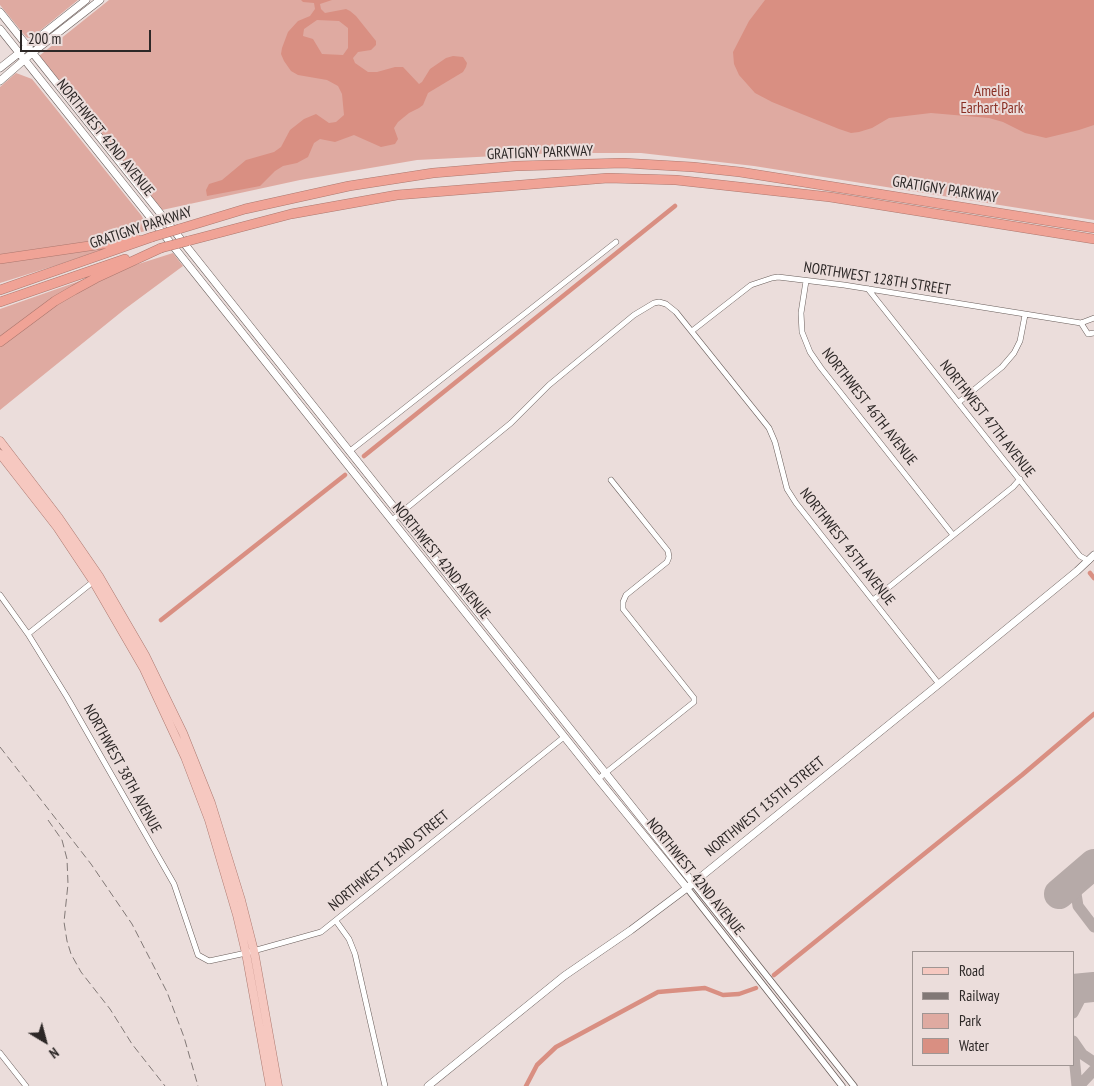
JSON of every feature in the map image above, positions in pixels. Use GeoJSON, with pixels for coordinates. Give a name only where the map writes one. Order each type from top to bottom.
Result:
{"type":"FeatureCollection","features":[{"type":"Feature","properties":{"kind":"highway","name":"GRATIGNY PARKWAY"},"geometry":{"type":"LineString","coordinates":[[0,290],[152,237],[255,207],[349,186],[433,173],[516,166],[623,163],[740,172],[1094,228]]}},
{"type":"Feature","properties":{"kind":"highway","name":"GRATIGNY PARKWAY"},"geometry":{"type":"LineString","coordinates":[[0,302],[124,259],[291,214],[397,195],[608,178],[676,180],[830,197],[1094,239]]}},
{"type":"Feature","properties":{"kind":"highway"},"geometry":{"type":"LineString","coordinates":[[0,259],[152,237]]}},
{"type":"Feature","properties":{"kind":"highway"},"geometry":{"type":"LineString","coordinates":[[0,342],[55,301],[96,278],[161,248]]}},
{"type":"Feature","properties":{"kind":"main road"},"geometry":{"type":"LineString","coordinates":[[0,68],[86,0]]}},
{"type":"Feature","properties":{"kind":"main road"},"geometry":{"type":"LineString","coordinates":[[0,81],[32,53],[100,0]]}},
{"type":"Feature","properties":{"kind":"main road","name":"NORTHWEST 42ND AVENUE"},"geometry":{"type":"LineString","coordinates":[[0,12],[606,772],[690,885]]}},
{"type":"Feature","properties":{"kind":"main road","name":"NORTHWEST 42ND AVENUE"},"geometry":{"type":"LineString","coordinates":[[0,29],[598,779],[690,885]]}},
{"type":"Feature","properties":{"kind":"main road"},"geometry":{"type":"LineString","coordinates":[[221,306],[230,300]]}},
{"type":"Feature","properties":{"kind":"main road"},"geometry":{"type":"LineString","coordinates":[[286,388],[294,381]]}},
{"type":"Feature","properties":{"kind":"main road"},"geometry":{"type":"LineString","coordinates":[[0,442],[59,518],[96,579],[144,669],[184,756],[209,820],[250,952],[278,1086]]}},
{"type":"Feature","properties":{"kind":"main road"},"geometry":{"type":"LineString","coordinates":[[0,454],[96,579]]}},
{"type":"Feature","properties":{"kind":"main road"},"geometry":{"type":"LineString","coordinates":[[423,559],[431,553]]}},
{"type":"Feature","properties":{"kind":"main road","name":"NORTHWEST 135TH STREET"},"geometry":{"type":"LineString","coordinates":[[428,1086],[564,976],[631,930],[690,885],[1092,559]]}},
{"type":"Feature","properties":{"kind":"main road"},"geometry":{"type":"LineString","coordinates":[[453,598],[461,591]]}},
{"type":"Feature","properties":{"kind":"main road"},"geometry":{"type":"LineString","coordinates":[[564,736],[572,730]]}},
{"type":"Feature","properties":{"kind":"main road"},"geometry":{"type":"LineString","coordinates":[[250,952],[270,1086]]}},
{"type":"Feature","properties":{"kind":"street"},"geometry":{"type":"LineString","coordinates":[[350,451],[616,242]]}},
{"type":"Feature","properties":{"kind":"street","name":"NORTHWEST 128TH STREET"},"geometry":{"type":"LineString","coordinates":[[692,331],[751,285],[772,278],[782,277],[1078,322]]}},
{"type":"Feature","properties":{"kind":"street","name":"NORTHWEST 46TH AVENUE"},"geometry":{"type":"LineString","coordinates":[[806,281],[801,313],[802,332],[810,352],[953,535]]}},
{"type":"Feature","properties":{"kind":"street","name":"NORTHWEST 47TH AVENUE"},"geometry":{"type":"LineString","coordinates":[[868,289],[1080,556],[1092,559]]}},
{"type":"Feature","properties":{"kind":"street","name":"NORTHWEST 45TH AVENUE"},"geometry":{"type":"LineString","coordinates":[[400,514],[512,423],[549,385],[645,307],[659,302],[666,304],[675,310],[768,428],[775,442],[783,479],[796,503],[939,684]]}},
{"type":"Feature","properties":{"kind":"street"},"geometry":{"type":"LineString","coordinates":[[958,402],[1002,367],[1014,353],[1020,341],[1025,315]]}},
{"type":"Feature","properties":{"kind":"street"},"geometry":{"type":"LineString","coordinates":[[1094,318],[1078,322],[1088,334],[1094,333]]}},
{"type":"Feature","properties":{"kind":"street"},"geometry":{"type":"LineString","coordinates":[[873,600],[1013,487],[1020,479]]}},
{"type":"Feature","properties":{"kind":"street"},"geometry":{"type":"LineString","coordinates":[[598,779],[694,702],[692,694],[623,609],[626,595],[667,562],[669,557],[668,551],[611,480]]}},
{"type":"Feature","properties":{"kind":"street"},"geometry":{"type":"LineString","coordinates":[[392,520],[400,514]]}},
{"type":"Feature","properties":{"kind":"street"},"geometry":{"type":"LineString","coordinates":[[28,634],[96,579]]}},
{"type":"Feature","properties":{"kind":"street","name":"NORTHWEST 38TH AVENUE"},"geometry":{"type":"LineString","coordinates":[[0,595],[28,634],[78,715],[174,884],[198,955],[209,961]]}},
{"type":"Feature","properties":{"kind":"street","name":"NORTHWEST 132ND STREET"},"geometry":{"type":"LineString","coordinates":[[209,961],[250,952],[321,932],[564,736]]}},
{"type":"Feature","properties":{"kind":"street","name":"NORTHWEST 42ND AVENUE"},"geometry":{"type":"LineString","coordinates":[[690,885],[775,986],[854,1086]]}},
{"type":"Feature","properties":{"kind":"street","name":"NORTHWEST 42ND AVENUE"},"geometry":{"type":"LineString","coordinates":[[690,885],[768,991],[842,1086]]}},
{"type":"Feature","properties":{"kind":"street"},"geometry":{"type":"LineString","coordinates":[[336,920],[349,939],[355,954],[385,1086]]}},
{"type":"Feature","properties":{"kind":"street"},"geometry":{"type":"LineString","coordinates":[[768,991],[775,986]]}},
{"type":"Feature","properties":{"kind":"street"},"geometry":{"type":"LineString","coordinates":[[0,1053],[26,1086]]}},
{"type":"Feature","properties":{"kind":"green space"},"geometry":{"type":"Polygon","coordinates":[[[0,0],[78,0],[31,38],[28,38],[0,5],[0,0]]]}},
{"type":"Feature","properties":{"kind":"green space","name":"Amelia Earhart Park"},"geometry":{"type":"Polygon","coordinates":[[[109,0],[1094,0],[1094,220],[754,166],[641,153],[556,153],[417,160],[300,180],[162,210],[39,56],[109,0]]]}},
{"type":"Feature","properties":{"kind":"green space"},"geometry":{"type":"Polygon","coordinates":[[[16,73],[32,79],[141,215],[150,230],[112,239],[0,256],[0,87],[16,73]]]}},
{"type":"Feature","properties":{"kind":"green space"},"geometry":{"type":"Polygon","coordinates":[[[112,246],[57,265],[0,283],[0,261],[112,246]]]}},
{"type":"Feature","properties":{"kind":"green space"},"geometry":{"type":"Polygon","coordinates":[[[173,253],[183,266],[125,309],[0,410],[0,347],[58,304],[93,283],[129,267],[173,253]]]}},
{"type":"Feature","properties":{"kind":"green space"},"geometry":{"type":"Polygon","coordinates":[[[91,277],[0,340],[0,309],[91,277]]]}},
{"type":"Feature","properties":{"kind":"water"},"geometry":{"type":"Polygon","coordinates":[[[301,0],[332,0],[320,4],[321,9],[325,13],[346,9],[356,16],[376,41],[376,45],[371,50],[358,52],[353,58],[355,63],[368,72],[403,67],[419,84],[430,69],[446,58],[453,56],[463,57],[467,63],[466,67],[463,72],[428,93],[423,105],[398,122],[394,128],[398,139],[395,144],[381,147],[354,135],[335,142],[320,139],[314,143],[308,157],[297,163],[283,166],[260,186],[207,196],[206,190],[209,184],[222,180],[246,160],[274,152],[281,147],[290,130],[304,119],[316,114],[329,123],[336,122],[344,115],[342,94],[338,86],[327,80],[298,75],[291,71],[281,54],[288,32],[298,21],[310,16],[315,9],[314,3],[301,0]],[[317,20],[304,29],[303,36],[313,39],[322,54],[343,55],[348,48],[348,28],[339,21],[317,20]]]}},
{"type":"Feature","properties":{"kind":"water"},"geometry":{"type":"Polygon","coordinates":[[[765,0],[1094,0],[1094,125],[1046,138],[1025,133],[1003,122],[989,118],[931,113],[889,118],[872,128],[859,132],[851,133],[839,129],[772,102],[755,93],[739,75],[734,64],[733,52],[749,21],[765,0]]]}},
{"type":"Feature","properties":{"kind":"waterway"},"geometry":{"type":"LineString","coordinates":[[364,456],[675,206]]}},
{"type":"Feature","properties":{"kind":"waterway"},"geometry":{"type":"LineString","coordinates":[[161,620],[345,475]]}},
{"type":"Feature","properties":{"kind":"waterway"},"geometry":{"type":"LineString","coordinates":[[1090,573],[1094,578]]}},
{"type":"Feature","properties":{"kind":"waterway"},"geometry":{"type":"LineString","coordinates":[[774,975],[1022,775],[1094,714]]}},
{"type":"Feature","properties":{"kind":"waterway"},"geometry":{"type":"LineString","coordinates":[[526,1086],[537,1065],[556,1047],[658,992],[705,988],[723,995],[739,994],[756,988]]}},
{"type":"Feature","properties":{"kind":"taxiway"},"geometry":{"type":"LineString","coordinates":[[1074,881],[1078,906],[1094,927]]}},
{"type":"Feature","properties":{"kind":"taxiway"},"geometry":{"type":"LineString","coordinates":[[1074,1011],[1086,988]]}},
{"type":"Feature","properties":{"kind":"taxiway"},"geometry":{"type":"LineString","coordinates":[[1074,1042],[1082,1054],[1094,1062]]}},
{"type":"Feature","properties":{"kind":"taxiway"},"geometry":{"type":"LineString","coordinates":[[1074,1056],[1077,1086]]}},
{"type":"Feature","properties":{"kind":"taxiway"},"geometry":{"type":"LineString","coordinates":[[1079,1086],[1094,1070]]}},
{"type":"Feature","properties":{"kind":"runway"},"geometry":{"type":"LineString","coordinates":[[1059,894],[1094,864]]}},
{"type":"Feature","properties":{"kind":"runway"},"geometry":{"type":"LineString","coordinates":[[1074,989],[1094,987]]}},
{"type":"Feature","properties":{"kind":"railway"},"geometry":{"type":"LineString","coordinates":[[0,747],[91,864],[132,924],[167,992],[184,1037],[198,1086]]}},
{"type":"Feature","properties":{"kind":"railway"},"geometry":{"type":"LineString","coordinates":[[48,820],[62,840],[67,859],[68,884],[64,922],[71,954],[81,972],[110,1009],[132,1044],[165,1086]]}}]}
